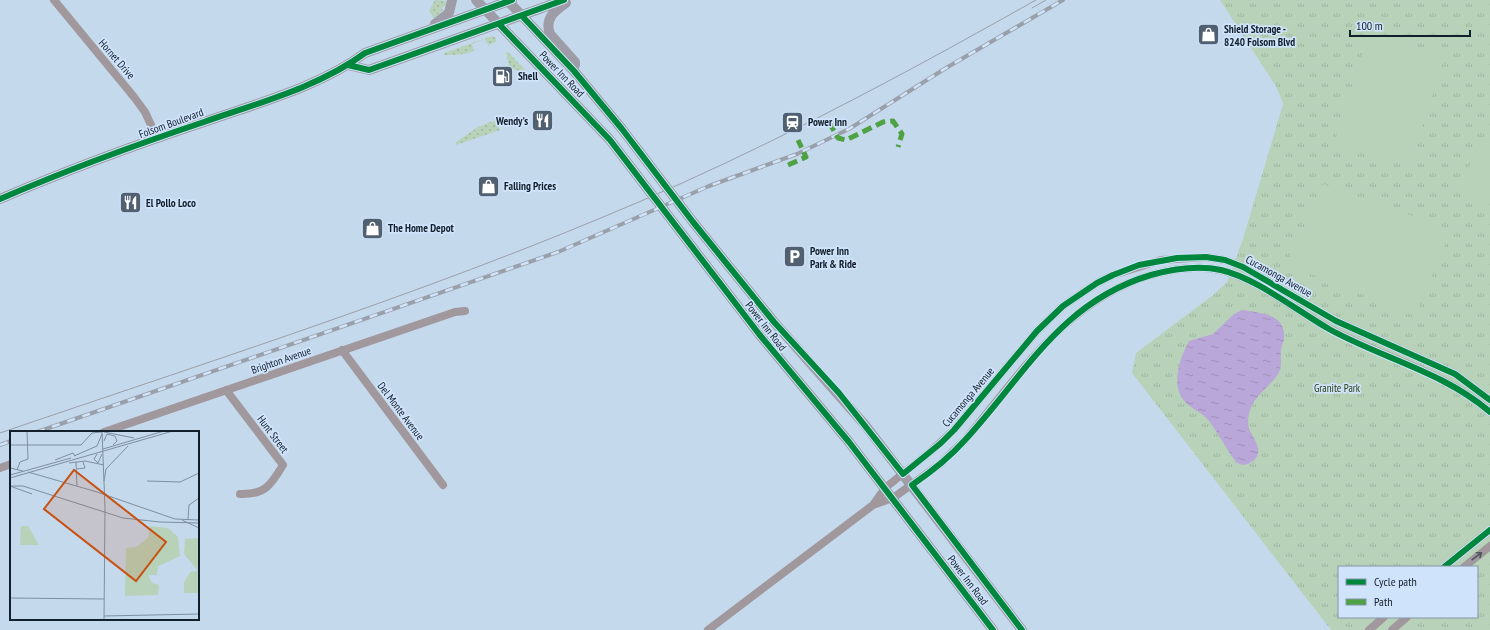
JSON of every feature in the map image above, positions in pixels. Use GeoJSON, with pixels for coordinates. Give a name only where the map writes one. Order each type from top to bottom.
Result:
{"type":"FeatureCollection","features":[{"type":"Feature","properties":{"kind":"main road"},"geometry":{"type":"LineString","coordinates":[[426,31],[449,14],[452,0]]}},
{"type":"Feature","properties":{"kind":"main road","name":"Power Inn Road"},"geometry":{"type":"LineString","coordinates":[[476,0],[610,140],[759,334],[893,498],[993,630]]}},
{"type":"Feature","properties":{"kind":"main road"},"geometry":{"type":"LineString","coordinates":[[348,66],[369,70],[564,0]]}},
{"type":"Feature","properties":{"kind":"main road"},"geometry":{"type":"LineString","coordinates":[[570,0],[551,15],[548,24],[550,34],[575,62],[574,71]]}},
{"type":"Feature","properties":{"kind":"main road","name":"Folsom Boulevard"},"geometry":{"type":"LineString","coordinates":[[0,199],[157,138],[268,99],[348,66],[365,53],[509,1]]}},
{"type":"Feature","properties":{"kind":"main road","name":"Power Inn Road"},"geometry":{"type":"LineString","coordinates":[[509,1],[574,71],[622,129],[693,222],[774,322],[839,393],[912,485],[1022,630]]}},
{"type":"Feature","properties":{"kind":"street","name":"Hornet Drive"},"geometry":{"type":"LineString","coordinates":[[54,0],[134,97],[145,112],[157,138]]}},
{"type":"Feature","properties":{"kind":"street","name":"Cucamonga Avenue"},"geometry":{"type":"LineString","coordinates":[[708,630],[873,505],[885,488],[941,443],[954,430],[1037,331],[1063,306],[1098,282],[1139,265],[1166,259],[1206,258],[1224,260],[1243,267],[1336,321],[1455,374],[1490,400]]}},
{"type":"Feature","properties":{"kind":"street","name":"Cucamonga Avenue"},"geometry":{"type":"LineString","coordinates":[[873,505],[893,498],[940,464],[965,440],[1048,340],[1066,322],[1091,303],[1119,287],[1142,278],[1179,269],[1220,270],[1239,276],[1329,329],[1365,347],[1437,378],[1468,394],[1490,412]]}},
{"type":"Feature","properties":{"kind":"street","name":"Brighton Avenue"},"geometry":{"type":"LineString","coordinates":[[107,431],[455,312],[465,311]]}},
{"type":"Feature","properties":{"kind":"street","name":"Del Monte Avenue"},"geometry":{"type":"LineString","coordinates":[[342,350],[443,485]]}},
{"type":"Feature","properties":{"kind":"street","name":"Hunt Street"},"geometry":{"type":"LineString","coordinates":[[226,390],[282,465],[273,482],[256,494],[240,494]]}},
{"type":"Feature","properties":{"kind":"street"},"geometry":{"type":"LineString","coordinates":[[0,468],[10,464]]}},
{"type":"Feature","properties":{"kind":"street"},"geometry":{"type":"LineString","coordinates":[[1445,566],[1490,530]]}},
{"type":"Feature","properties":{"kind":"street"},"geometry":{"type":"LineString","coordinates":[[1465,566],[1490,546]]}},
{"type":"Feature","properties":{"kind":"street"},"geometry":{"type":"LineString","coordinates":[[1369,630],[1383,618]]}},
{"type":"Feature","properties":{"kind":"street"},"geometry":{"type":"LineString","coordinates":[[1392,630],[1406,618]]}},
{"type":"Feature","properties":{"kind":"green space"},"geometry":{"type":"Polygon","coordinates":[[[435,0],[446,1],[446,5],[441,8],[443,10],[434,18],[429,11],[435,0]]]}},
{"type":"Feature","properties":{"kind":"green space","name":"Granite Park"},"geometry":{"type":"Polygon","coordinates":[[[1220,0],[1490,0],[1490,630],[1331,630],[1132,373],[1136,353],[1213,295],[1227,282],[1243,239],[1283,104],[1277,88],[1220,0]]]}},
{"type":"Feature","properties":{"kind":"green space"},"geometry":{"type":"Polygon","coordinates":[[[1368,35],[1445,56],[1410,166],[1334,143],[1368,35]]]}},
{"type":"Feature","properties":{"kind":"green space"},"geometry":{"type":"Polygon","coordinates":[[[492,36],[496,38],[496,42],[488,45],[485,39],[472,44],[474,51],[456,55],[444,55],[444,53],[492,36]]]}},
{"type":"Feature","properties":{"kind":"green space"},"geometry":{"type":"Polygon","coordinates":[[[508,52],[526,71],[516,70],[509,66],[506,53],[508,52]]]}},
{"type":"Feature","properties":{"kind":"green space"},"geometry":{"type":"Polygon","coordinates":[[[496,121],[500,130],[456,145],[456,142],[478,127],[496,121]]]}},
{"type":"Feature","properties":{"kind":"green space"},"geometry":{"type":"Polygon","coordinates":[[[1481,137],[1490,139],[1490,203],[1459,193],[1481,137]]]}},
{"type":"Feature","properties":{"kind":"green space"},"geometry":{"type":"Polygon","coordinates":[[[1323,184],[1451,230],[1415,316],[1287,264],[1323,184]]]}},
{"type":"Feature","properties":{"kind":"water"},"geometry":{"type":"Polygon","coordinates":[[[1242,310],[1271,316],[1277,319],[1284,330],[1284,341],[1281,348],[1280,371],[1275,379],[1255,400],[1249,412],[1248,426],[1256,441],[1258,453],[1252,462],[1246,465],[1236,462],[1207,418],[1185,402],[1180,395],[1177,380],[1182,355],[1189,341],[1213,334],[1234,314],[1242,310]]]}},
{"type":"Feature","properties":{"kind":"tram line"},"geometry":{"type":"LineString","coordinates":[[0,433],[343,316],[597,220],[726,163],[815,119],[904,73],[1036,0]]}},
{"type":"Feature","properties":{"kind":"tram line"},"geometry":{"type":"LineString","coordinates":[[1032,8],[1046,0]]}},
{"type":"Feature","properties":{"kind":"railway"},"geometry":{"type":"LineString","coordinates":[[40,431],[558,252],[709,186],[797,154],[849,129],[946,68],[1063,0]]}},
{"type":"Feature","properties":{"kind":"railway"},"geometry":{"type":"LineString","coordinates":[[0,445],[10,441]]}},
{"type":"Feature","properties":{"kind":"marked path"},"geometry":{"type":"LineString","coordinates":[[829,122],[838,138],[846,140],[883,122],[893,121],[902,134],[898,147]]}},
{"type":"Feature","properties":{"kind":"marked path"},"geometry":{"type":"LineString","coordinates":[[788,165],[806,157],[798,140]]}},
{"type":"Feature","properties":{"kind":"cycle path"},"geometry":{"type":"LineString","coordinates":[[0,199],[50,178],[127,149],[288,93],[328,75],[365,53],[512,0]]}},
{"type":"Feature","properties":{"kind":"cycle path"},"geometry":{"type":"LineString","coordinates":[[348,65],[369,70],[564,0]]}},
{"type":"Feature","properties":{"kind":"cycle path"},"geometry":{"type":"LineString","coordinates":[[522,16],[574,71],[622,129],[693,222],[774,322],[839,393],[903,474],[941,443],[954,430],[1037,331],[1063,306],[1097,283],[1113,275],[1139,265],[1177,258],[1206,257],[1225,260],[1243,267],[1336,321],[1455,374],[1490,400]]}},
{"type":"Feature","properties":{"kind":"cycle path"},"geometry":{"type":"LineString","coordinates":[[499,24],[610,140],[759,334],[849,442],[993,630]]}},
{"type":"Feature","properties":{"kind":"cycle path"},"geometry":{"type":"LineString","coordinates":[[1022,630],[912,485],[940,464],[959,446],[1046,343],[1068,322],[1092,303],[1119,287],[1151,275],[1186,268],[1221,270],[1234,274],[1276,295],[1329,329],[1453,386],[1490,412]]}},
{"type":"Feature","properties":{"kind":"cycle path"},"geometry":{"type":"LineString","coordinates":[[1445,566],[1490,530]]}},
{"type":"Feature","properties":{"kind":"place","name":"Shield Storage - 8240 Folsom Blvd"},"geometry":{"type":"Point","coordinates":[1208,35]}},
{"type":"Feature","properties":{"kind":"place","name":"Shell"},"geometry":{"type":"Point","coordinates":[503,76]}},
{"type":"Feature","properties":{"kind":"place","name":"Wendy's"},"geometry":{"type":"Point","coordinates":[543,121]}},
{"type":"Feature","properties":{"kind":"place","name":"Power Inn"},"geometry":{"type":"Point","coordinates":[793,122]}},
{"type":"Feature","properties":{"kind":"place","name":"Falling Prices"},"geometry":{"type":"Point","coordinates":[489,186]}},
{"type":"Feature","properties":{"kind":"place","name":"El Pollo Loco"},"geometry":{"type":"Point","coordinates":[130,203]}},
{"type":"Feature","properties":{"kind":"place","name":"The Home Depot"},"geometry":{"type":"Point","coordinates":[372,228]}},
{"type":"Feature","properties":{"kind":"place","name":"Power Inn Park & Ride"},"geometry":{"type":"Point","coordinates":[795,257]}}]}
